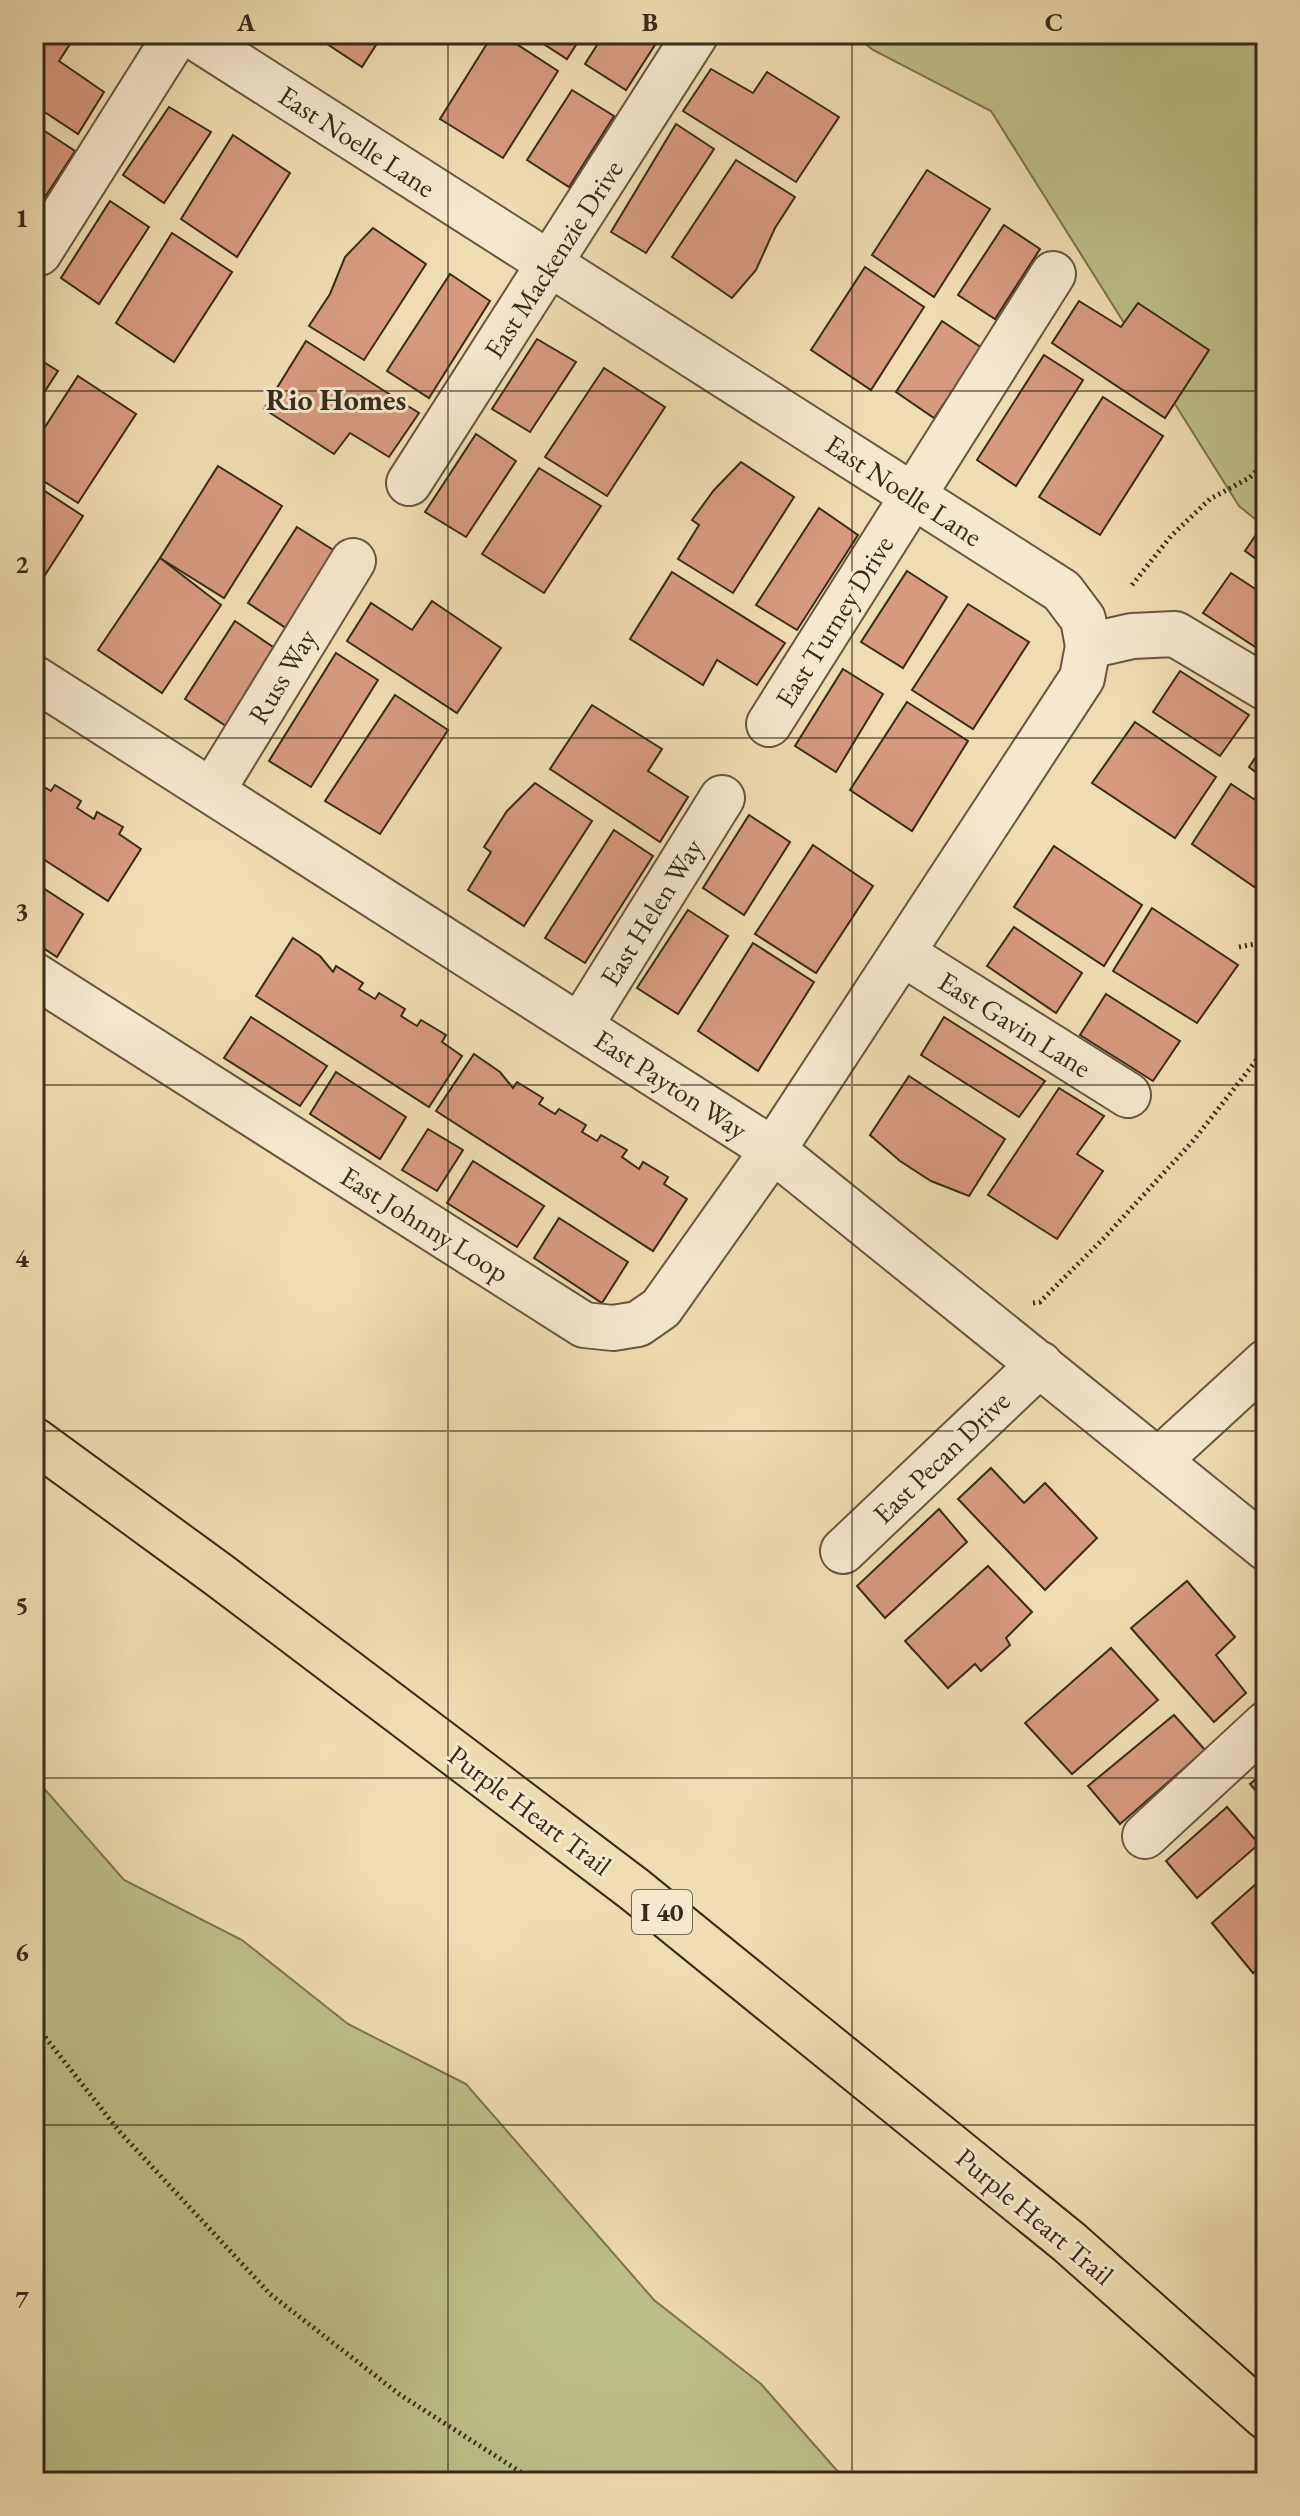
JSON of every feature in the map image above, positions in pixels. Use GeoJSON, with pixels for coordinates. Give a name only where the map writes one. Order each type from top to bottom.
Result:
{"type":"FeatureCollection","features":[{"type":"Feature","properties":{"kind":"highway","name":"Purple Heart Trail"},"geometry":{"type":"LineString","coordinates":[[34,1440],[232,1584],[634,1889],[1069,2242],[1266,2416]]}},
{"type":"Feature","properties":{"kind":"street"},"geometry":{"type":"LineString","coordinates":[[39,253],[177,34]]}},
{"type":"Feature","properties":{"kind":"street","name":"East Noelle Lane"},"geometry":{"type":"LineString","coordinates":[[190,34],[1062,591],[1083,619],[1088,646]]}},
{"type":"Feature","properties":{"kind":"street","name":"East Mackenzie Drive"},"geometry":{"type":"LineString","coordinates":[[409,483],[696,34]]}},
{"type":"Feature","properties":{"kind":"street","name":"East Turney Drive"},"geometry":{"type":"LineString","coordinates":[[769,724],[1053,274]]}},
{"type":"Feature","properties":{"kind":"street","name":"Russ Way"},"geometry":{"type":"LineString","coordinates":[[212,791],[353,561]]}},
{"type":"Feature","properties":{"kind":"street"},"geometry":{"type":"LineString","coordinates":[[773,1150],[1082,678],[1088,646],[1132,636],[1175,634],[1266,688]]}},
{"type":"Feature","properties":{"kind":"street","name":"East Payton Way"},"geometry":{"type":"LineString","coordinates":[[34,678],[773,1150],[1266,1548]]}},
{"type":"Feature","properties":{"kind":"street","name":"East Helen Way"},"geometry":{"type":"LineString","coordinates":[[580,1026],[722,798]]}},
{"type":"Feature","properties":{"kind":"street","name":"East Gavin Lane"},"geometry":{"type":"LineString","coordinates":[[902,953],[1128,1095]]}},
{"type":"Feature","properties":{"kind":"street","name":"East Johnny Loop"},"geometry":{"type":"LineString","coordinates":[[34,975],[584,1325],[613,1328],[638,1324],[661,1308],[773,1150]]}},
{"type":"Feature","properties":{"kind":"street"},"geometry":{"type":"LineString","coordinates":[[1158,1461],[1266,1362]]}},
{"type":"Feature","properties":{"kind":"street","name":"East Pecan Drive"},"geometry":{"type":"LineString","coordinates":[[843,1551],[1040,1364]]}},
{"type":"Feature","properties":{"kind":"street"},"geometry":{"type":"LineString","coordinates":[[1145,1836],[1266,1724]]}},
{"type":"Feature","properties":{"kind":"path"},"geometry":{"type":"LineString","coordinates":[[1132,585],[1171,536],[1210,499],[1249,478],[1266,462]]}},
{"type":"Feature","properties":{"kind":"path"},"geometry":{"type":"LineString","coordinates":[[1239,947],[1263,943]]}},
{"type":"Feature","properties":{"kind":"path"},"geometry":{"type":"LineString","coordinates":[[983,1319],[1007,1289],[1024,1303],[1040,1302],[1193,1141],[1266,1048]]}},
{"type":"Feature","properties":{"kind":"path"},"geometry":{"type":"LineString","coordinates":[[34,2023],[119,2131],[270,2294],[399,2394],[532,2482]]}},
{"type":"Feature","properties":{"kind":"green space"},"geometry":{"type":"Polygon","coordinates":[[[853,34],[1266,34],[1266,528],[1239,506],[991,111],[873,50],[853,34]]]}},
{"type":"Feature","properties":{"kind":"green space"},"geometry":{"type":"Polygon","coordinates":[[[34,1777],[124,1880],[242,1940],[348,2024],[466,2084],[654,2300],[761,2384],[847,2482],[34,2482],[34,1777]]]}},
{"type":"Feature","properties":{"kind":"building"},"geometry":{"type":"Polygon","coordinates":[[[34,34],[67,34],[74,38],[59,61],[104,92],[78,134],[34,105],[34,34]]]}},
{"type":"Feature","properties":{"kind":"building"},"geometry":{"type":"Polygon","coordinates":[[[312,34],[383,34],[362,67],[312,34]]]}},
{"type":"Feature","properties":{"kind":"building"},"geometry":{"type":"Polygon","coordinates":[[[493,34],[501,34],[558,71],[503,158],[440,119],[493,34]]]}},
{"type":"Feature","properties":{"kind":"building"},"geometry":{"type":"Polygon","coordinates":[[[528,34],[583,34],[567,59],[528,34]]]}},
{"type":"Feature","properties":{"kind":"building"},"geometry":{"type":"Polygon","coordinates":[[[604,34],[662,34],[626,90],[585,64],[604,34]]]}},
{"type":"Feature","properties":{"kind":"building"},"geometry":{"type":"Polygon","coordinates":[[[711,69],[753,93],[767,72],[839,117],[796,182],[683,111],[711,69]]]}},
{"type":"Feature","properties":{"kind":"building"},"geometry":{"type":"Polygon","coordinates":[[[572,90],[614,116],[569,187],[527,160],[572,90]]]}},
{"type":"Feature","properties":{"kind":"building"},"geometry":{"type":"Polygon","coordinates":[[[169,107],[211,132],[164,203],[123,175],[169,107]]]}},
{"type":"Feature","properties":{"kind":"building"},"geometry":{"type":"Polygon","coordinates":[[[34,124],[75,151],[34,214],[34,124]]]}},
{"type":"Feature","properties":{"kind":"building"},"geometry":{"type":"Polygon","coordinates":[[[676,124],[714,149],[646,253],[611,232],[676,124]]]}},
{"type":"Feature","properties":{"kind":"building"},"geometry":{"type":"Polygon","coordinates":[[[233,135],[290,173],[237,257],[181,219],[233,135]]]}},
{"type":"Feature","properties":{"kind":"building"},"geometry":{"type":"Polygon","coordinates":[[[736,160],[795,197],[775,228],[756,270],[732,298],[672,257],[736,160]]]}},
{"type":"Feature","properties":{"kind":"building"},"geometry":{"type":"Polygon","coordinates":[[[927,170],[990,209],[934,297],[872,255],[927,170]]]}},
{"type":"Feature","properties":{"kind":"building"},"geometry":{"type":"Polygon","coordinates":[[[110,201],[149,227],[99,304],[61,278],[110,201]]]}},
{"type":"Feature","properties":{"kind":"building"},"geometry":{"type":"Polygon","coordinates":[[[1004,225],[1040,249],[995,319],[958,295],[1004,225]]]}},
{"type":"Feature","properties":{"kind":"building"},"geometry":{"type":"Polygon","coordinates":[[[373,228],[426,264],[364,360],[309,326],[330,294],[345,257],[373,228]]]}},
{"type":"Feature","properties":{"kind":"building"},"geometry":{"type":"Polygon","coordinates":[[[172,233],[232,272],[174,362],[116,323],[172,233]]]}},
{"type":"Feature","properties":{"kind":"building"},"geometry":{"type":"Polygon","coordinates":[[[865,267],[924,307],[871,390],[811,350],[865,267]]]}},
{"type":"Feature","properties":{"kind":"building"},"geometry":{"type":"Polygon","coordinates":[[[450,274],[490,301],[429,398],[387,371],[450,274]]]}},
{"type":"Feature","properties":{"kind":"building"},"geometry":{"type":"Polygon","coordinates":[[[1079,301],[1121,327],[1138,303],[1209,350],[1165,418],[1052,343],[1079,301]]]}},
{"type":"Feature","properties":{"kind":"building"},"geometry":{"type":"Polygon","coordinates":[[[942,321],[982,348],[934,418],[896,392],[942,321]]]}},
{"type":"Feature","properties":{"kind":"building"},"geometry":{"type":"Polygon","coordinates":[[[537,339],[576,362],[530,432],[492,409],[537,339]]]}},
{"type":"Feature","properties":{"kind":"building"},"geometry":{"type":"Polygon","coordinates":[[[306,341],[419,413],[389,457],[350,433],[334,454],[264,409],[306,341]]]}},
{"type":"Feature","properties":{"kind":"building"},"geometry":{"type":"Polygon","coordinates":[[[1044,355],[1083,380],[1016,486],[977,460],[1044,355]]]}},
{"type":"Feature","properties":{"kind":"building"},"geometry":{"type":"Polygon","coordinates":[[[34,356],[58,371],[34,408],[34,356]]]}},
{"type":"Feature","properties":{"kind":"building"},"geometry":{"type":"Polygon","coordinates":[[[604,368],[665,407],[607,496],[545,457],[604,368]]]}},
{"type":"Feature","properties":{"kind":"building"},"geometry":{"type":"Polygon","coordinates":[[[78,376],[136,414],[78,503],[34,475],[34,444],[78,376]]]}},
{"type":"Feature","properties":{"kind":"building"},"geometry":{"type":"Polygon","coordinates":[[[1103,397],[1163,436],[1100,535],[1039,497],[1103,397]]]}},
{"type":"Feature","properties":{"kind":"building"},"geometry":{"type":"Polygon","coordinates":[[[476,434],[516,461],[466,537],[425,512],[476,434]]]}},
{"type":"Feature","properties":{"kind":"building"},"geometry":{"type":"Polygon","coordinates":[[[741,462],[794,497],[733,593],[678,559],[699,525],[692,520],[714,490],[741,462]]]}},
{"type":"Feature","properties":{"kind":"building"},"geometry":{"type":"Polygon","coordinates":[[[218,466],[282,506],[224,598],[160,558],[218,466]]]}},
{"type":"Feature","properties":{"kind":"building"},"geometry":{"type":"Polygon","coordinates":[[[539,468],[601,506],[544,593],[482,554],[539,468]]]}},
{"type":"Feature","properties":{"kind":"building"},"geometry":{"type":"Polygon","coordinates":[[[34,484],[83,516],[34,592],[34,484]]]}},
{"type":"Feature","properties":{"kind":"building"},"geometry":{"type":"Polygon","coordinates":[[[819,508],[858,535],[797,630],[756,605],[819,508]]]}},
{"type":"Feature","properties":{"kind":"building"},"geometry":{"type":"Polygon","coordinates":[[[1266,520],[1266,566],[1245,551],[1266,520]]]}},
{"type":"Feature","properties":{"kind":"building"},"geometry":{"type":"Polygon","coordinates":[[[297,527],[338,553],[289,630],[248,603],[297,527]]]}},
{"type":"Feature","properties":{"kind":"building"},"geometry":{"type":"Polygon","coordinates":[[[160,558],[221,605],[162,693],[98,650],[160,558]]]}},
{"type":"Feature","properties":{"kind":"building"},"geometry":{"type":"Polygon","coordinates":[[[907,571],[947,597],[903,668],[861,642],[907,571]]]}},
{"type":"Feature","properties":{"kind":"building"},"geometry":{"type":"Polygon","coordinates":[[[672,572],[785,643],[757,685],[717,660],[703,685],[630,639],[672,572]]]}},
{"type":"Feature","properties":{"kind":"building"},"geometry":{"type":"Polygon","coordinates":[[[1231,573],[1266,596],[1266,654],[1203,613],[1231,573]]]}},
{"type":"Feature","properties":{"kind":"building"},"geometry":{"type":"Polygon","coordinates":[[[432,601],[501,648],[457,713],[347,641],[371,603],[412,630],[432,601]]]}},
{"type":"Feature","properties":{"kind":"building"},"geometry":{"type":"Polygon","coordinates":[[[968,604],[1029,642],[973,729],[912,690],[968,604]]]}},
{"type":"Feature","properties":{"kind":"building"},"geometry":{"type":"Polygon","coordinates":[[[235,621],[276,649],[226,726],[185,699],[235,621]]]}},
{"type":"Feature","properties":{"kind":"building"},"geometry":{"type":"Polygon","coordinates":[[[336,653],[378,680],[311,787],[269,761],[336,653]]]}},
{"type":"Feature","properties":{"kind":"building"},"geometry":{"type":"Polygon","coordinates":[[[843,669],[883,694],[836,772],[795,746],[843,669]]]}},
{"type":"Feature","properties":{"kind":"building"},"geometry":{"type":"Polygon","coordinates":[[[1180,671],[1249,715],[1220,756],[1153,712],[1180,671]]]}},
{"type":"Feature","properties":{"kind":"building"},"geometry":{"type":"Polygon","coordinates":[[[395,695],[448,730],[380,834],[325,801],[395,695]]]}},
{"type":"Feature","properties":{"kind":"building"},"geometry":{"type":"Polygon","coordinates":[[[907,702],[968,741],[912,831],[850,790],[907,702]]]}},
{"type":"Feature","properties":{"kind":"building"},"geometry":{"type":"Polygon","coordinates":[[[592,705],[662,749],[648,771],[688,797],[660,842],[550,769],[592,705]]]}},
{"type":"Feature","properties":{"kind":"building"},"geometry":{"type":"Polygon","coordinates":[[[1135,722],[1216,777],[1175,838],[1092,783],[1135,722]]]}},
{"type":"Feature","properties":{"kind":"building"},"geometry":{"type":"Polygon","coordinates":[[[1266,742],[1266,780],[1249,767],[1266,742]]]}},
{"type":"Feature","properties":{"kind":"building"},"geometry":{"type":"Polygon","coordinates":[[[34,771],[40,775],[36,782],[51,791],[55,785],[81,801],[77,808],[94,819],[97,812],[123,827],[119,834],[141,849],[108,901],[34,853],[34,771]]]}},
{"type":"Feature","properties":{"kind":"building"},"geometry":{"type":"Polygon","coordinates":[[[535,783],[592,821],[524,926],[468,890],[491,852],[484,847],[507,811],[535,783]]]}},
{"type":"Feature","properties":{"kind":"building"},"geometry":{"type":"Polygon","coordinates":[[[1231,784],[1266,807],[1266,895],[1192,844],[1231,784]]]}},
{"type":"Feature","properties":{"kind":"building"},"geometry":{"type":"Polygon","coordinates":[[[749,815],[790,842],[744,915],[703,888],[749,815]]]}},
{"type":"Feature","properties":{"kind":"building"},"geometry":{"type":"Polygon","coordinates":[[[614,830],[653,856],[585,963],[545,938],[614,830]]]}},
{"type":"Feature","properties":{"kind":"building"},"geometry":{"type":"Polygon","coordinates":[[[813,845],[873,886],[816,973],[755,934],[813,845]]]}},
{"type":"Feature","properties":{"kind":"building"},"geometry":{"type":"Polygon","coordinates":[[[1054,846],[1142,905],[1104,966],[1014,907],[1054,846]]]}},
{"type":"Feature","properties":{"kind":"building"},"geometry":{"type":"Polygon","coordinates":[[[34,882],[83,914],[57,957],[34,942],[34,882]]]}},
{"type":"Feature","properties":{"kind":"building"},"geometry":{"type":"Polygon","coordinates":[[[1152,908],[1238,965],[1197,1023],[1113,971],[1152,908]]]}},
{"type":"Feature","properties":{"kind":"building"},"geometry":{"type":"Polygon","coordinates":[[[688,910],[728,936],[678,1014],[637,988],[688,910]]]}},
{"type":"Feature","properties":{"kind":"building"},"geometry":{"type":"Polygon","coordinates":[[[1014,927],[1082,973],[1056,1013],[987,966],[1014,927]]]}},
{"type":"Feature","properties":{"kind":"building"},"geometry":{"type":"Polygon","coordinates":[[[293,938],[320,956],[333,972],[336,966],[363,983],[359,989],[375,999],[379,993],[405,1009],[401,1016],[417,1026],[421,1020],[446,1035],[442,1042],[462,1056],[429,1107],[256,996],[293,938]]]}},
{"type":"Feature","properties":{"kind":"building"},"geometry":{"type":"Polygon","coordinates":[[[753,943],[814,982],[758,1071],[698,1031],[753,943]]]}},
{"type":"Feature","properties":{"kind":"building"},"geometry":{"type":"Polygon","coordinates":[[[1106,994],[1180,1041],[1153,1081],[1080,1035],[1106,994]]]}},
{"type":"Feature","properties":{"kind":"building"},"geometry":{"type":"Polygon","coordinates":[[[251,1017],[327,1066],[300,1106],[224,1058],[251,1017]]]}},
{"type":"Feature","properties":{"kind":"building"},"geometry":{"type":"Polygon","coordinates":[[[944,1017],[1045,1081],[1019,1117],[921,1055],[944,1017]]]}},
{"type":"Feature","properties":{"kind":"building"},"geometry":{"type":"Polygon","coordinates":[[[474,1054],[500,1072],[513,1088],[517,1082],[543,1098],[539,1104],[555,1114],[559,1109],[586,1125],[582,1132],[597,1141],[601,1135],[627,1150],[622,1157],[639,1169],[643,1162],[668,1177],[664,1184],[687,1199],[653,1251],[436,1111],[474,1054]]]}},
{"type":"Feature","properties":{"kind":"building"},"geometry":{"type":"Polygon","coordinates":[[[336,1072],[406,1117],[380,1159],[310,1114],[336,1072]]]}},
{"type":"Feature","properties":{"kind":"building"},"geometry":{"type":"Polygon","coordinates":[[[909,1076],[1005,1139],[969,1196],[931,1181],[900,1161],[870,1135],[909,1076]]]}},
{"type":"Feature","properties":{"kind":"building"},"geometry":{"type":"Polygon","coordinates":[[[1059,1088],[1104,1116],[1077,1154],[1103,1171],[1057,1239],[988,1195],[1059,1088]]]}},
{"type":"Feature","properties":{"kind":"building"},"geometry":{"type":"Polygon","coordinates":[[[428,1129],[463,1150],[437,1191],[402,1170],[428,1129]]]}},
{"type":"Feature","properties":{"kind":"building"},"geometry":{"type":"Polygon","coordinates":[[[473,1161],[544,1206],[517,1247],[447,1203],[473,1161]]]}},
{"type":"Feature","properties":{"kind":"building"},"geometry":{"type":"Polygon","coordinates":[[[559,1218],[628,1262],[602,1303],[534,1258],[559,1218]]]}},
{"type":"Feature","properties":{"kind":"building"},"geometry":{"type":"Polygon","coordinates":[[[991,1468],[1024,1503],[1045,1483],[1097,1538],[1045,1590],[958,1499],[991,1468]]]}},
{"type":"Feature","properties":{"kind":"building"},"geometry":{"type":"Polygon","coordinates":[[[939,1509],[967,1542],[885,1618],[857,1586],[939,1509]]]}},
{"type":"Feature","properties":{"kind":"building"},"geometry":{"type":"Polygon","coordinates":[[[988,1566],[1032,1612],[1006,1638],[1010,1645],[981,1671],[975,1664],[948,1688],[905,1641],[988,1566]]]}},
{"type":"Feature","properties":{"kind":"building"},"geometry":{"type":"Polygon","coordinates":[[[1187,1581],[1235,1637],[1216,1655],[1246,1693],[1214,1722],[1131,1628],[1187,1581]]]}},
{"type":"Feature","properties":{"kind":"building"},"geometry":{"type":"Polygon","coordinates":[[[1111,1648],[1158,1700],[1072,1774],[1025,1723],[1111,1648]]]}},
{"type":"Feature","properties":{"kind":"building"},"geometry":{"type":"Polygon","coordinates":[[[1174,1715],[1205,1750],[1120,1824],[1088,1786],[1174,1715]]]}},
{"type":"Feature","properties":{"kind":"building"},"geometry":{"type":"Polygon","coordinates":[[[1266,1771],[1266,1803],[1250,1784],[1266,1771]]]}},
{"type":"Feature","properties":{"kind":"building"},"geometry":{"type":"Polygon","coordinates":[[[1227,1807],[1259,1844],[1197,1898],[1166,1861],[1227,1807]]]}},
{"type":"Feature","properties":{"kind":"building"},"geometry":{"type":"Polygon","coordinates":[[[1266,1875],[1266,1963],[1253,1973],[1212,1923],[1266,1875]]]}},
{"type":"Feature","properties":{"kind":"district","name":"Rio Homes"},"geometry":{"type":"Point","coordinates":[336,399]}}]}
